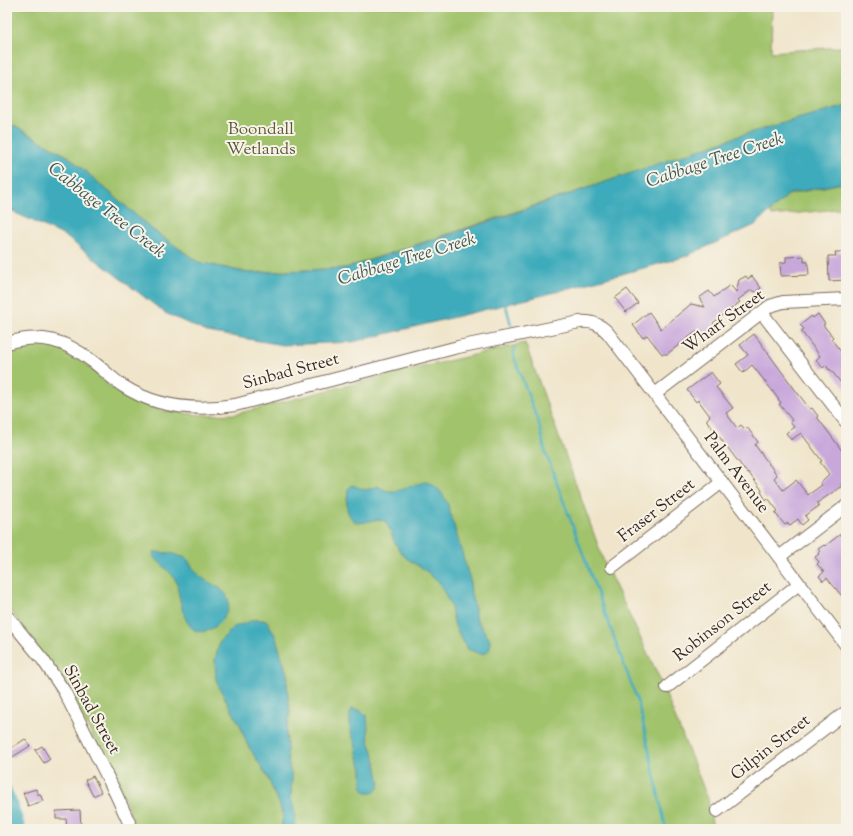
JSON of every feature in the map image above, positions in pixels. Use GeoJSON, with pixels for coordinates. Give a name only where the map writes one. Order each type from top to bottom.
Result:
{"type":"FeatureCollection","features":[{"type":"Feature","properties":{"kind":"street","name":"Wharf Street"},"geometry":{"type":"LineString","coordinates":[[655,394],[770,306],[783,302],[846,299]]}},
{"type":"Feature","properties":{"kind":"street"},"geometry":{"type":"LineString","coordinates":[[762,313],[846,422]]}},
{"type":"Feature","properties":{"kind":"street","name":"Sinbad Street"},"geometry":{"type":"LineString","coordinates":[[7,343],[34,338],[55,340],[79,352],[93,361],[123,386],[146,398],[166,405],[178,407],[211,408],[235,405],[458,347],[580,322],[597,324]]}},
{"type":"Feature","properties":{"kind":"street","name":"Palm Avenue"},"geometry":{"type":"LineString","coordinates":[[597,324],[608,333],[846,645]]}},
{"type":"Feature","properties":{"kind":"street","name":"Fraser Street"},"geometry":{"type":"LineString","coordinates":[[612,567],[722,482]]}},
{"type":"Feature","properties":{"kind":"street"},"geometry":{"type":"LineString","coordinates":[[779,557],[846,506]]}},
{"type":"Feature","properties":{"kind":"street","name":"Robinson Street"},"geometry":{"type":"LineString","coordinates":[[667,687],[799,584]]}},
{"type":"Feature","properties":{"kind":"street","name":"Sinbad Street"},"geometry":{"type":"LineString","coordinates":[[7,616],[43,660],[64,691],[132,829]]}},
{"type":"Feature","properties":{"kind":"street","name":"Gilpin Street"},"geometry":{"type":"LineString","coordinates":[[717,811],[846,712]]}},
{"type":"Feature","properties":{"kind":"green space","name":"Boondall Wetlands"},"geometry":{"type":"Polygon","coordinates":[[[7,7],[772,7],[771,52],[841,47],[846,48],[846,105],[774,126],[346,268],[249,273],[198,262],[153,230],[69,157],[14,126],[7,125],[7,7]]]}},
{"type":"Feature","properties":{"kind":"green space"},"geometry":{"type":"Polygon","coordinates":[[[846,182],[846,208],[772,216],[770,212],[788,195],[846,182]]]}},
{"type":"Feature","properties":{"kind":"green space"},"geometry":{"type":"Polygon","coordinates":[[[46,343],[78,357],[111,387],[158,410],[202,415],[236,414],[380,377],[525,343],[604,562],[658,675],[708,799],[713,829],[136,829],[121,789],[64,683],[7,606],[7,349],[27,344],[46,343]]]}},
{"type":"Feature","properties":{"kind":"water","name":"Cabbage Tree Creek"},"geometry":{"type":"Polygon","coordinates":[[[846,105],[846,182],[789,194],[755,225],[684,257],[544,295],[353,342],[283,345],[207,332],[165,313],[65,236],[7,209],[7,125],[14,126],[69,157],[153,230],[198,262],[249,273],[346,268],[506,216],[739,136],[846,105]]]}},
{"type":"Feature","properties":{"kind":"water"},"geometry":{"type":"Polygon","coordinates":[[[427,482],[440,491],[448,505],[470,580],[475,617],[490,640],[490,649],[486,653],[480,654],[467,649],[455,626],[450,604],[439,583],[426,571],[406,558],[399,550],[385,521],[378,520],[357,523],[348,512],[348,489],[352,485],[366,490],[378,486],[389,491],[394,491],[427,482]]]}},
{"type":"Feature","properties":{"kind":"water"},"geometry":{"type":"Polygon","coordinates":[[[154,552],[170,553],[186,558],[201,577],[223,591],[228,599],[229,605],[227,612],[218,624],[206,631],[199,631],[190,626],[183,611],[177,583],[170,572],[153,556],[154,552]]]}},
{"type":"Feature","properties":{"kind":"water"},"geometry":{"type":"Polygon","coordinates":[[[257,619],[267,621],[275,635],[288,677],[287,684],[290,714],[286,730],[288,761],[292,778],[291,796],[295,814],[295,829],[281,829],[283,816],[279,803],[268,778],[247,744],[240,725],[216,680],[215,660],[220,641],[234,627],[257,619]]]}},
{"type":"Feature","properties":{"kind":"water"},"geometry":{"type":"Polygon","coordinates":[[[352,709],[362,711],[367,716],[369,741],[375,757],[380,784],[376,790],[372,792],[364,791],[362,788],[362,769],[355,742],[350,731],[350,713],[352,709]]]}},
{"type":"Feature","properties":{"kind":"water"},"geometry":{"type":"Polygon","coordinates":[[[7,774],[29,829],[7,829],[7,774]]]}},
{"type":"Feature","properties":{"kind":"pier"},"geometry":{"type":"Polygon","coordinates":[[[7,772],[21,802],[30,829],[26,829],[18,803],[7,780],[7,772]]]}},
{"type":"Feature","properties":{"kind":"building"},"geometry":{"type":"Polygon","coordinates":[[[835,252],[845,252],[846,280],[829,281],[828,256],[836,256],[835,252]]]}},
{"type":"Feature","properties":{"kind":"building"},"geometry":{"type":"Polygon","coordinates":[[[804,256],[804,262],[808,262],[809,275],[781,276],[780,263],[786,262],[786,257],[804,256]]]}},
{"type":"Feature","properties":{"kind":"building"},"geometry":{"type":"Polygon","coordinates":[[[746,276],[748,279],[752,276],[761,288],[755,292],[751,290],[738,300],[740,302],[713,323],[717,329],[705,338],[700,332],[699,333],[697,331],[667,354],[662,354],[647,335],[643,338],[633,325],[649,312],[661,329],[691,304],[705,307],[699,298],[709,291],[714,297],[730,285],[736,292],[739,280],[746,276]]]}},
{"type":"Feature","properties":{"kind":"building"},"geometry":{"type":"Polygon","coordinates":[[[627,289],[638,303],[626,312],[615,298],[627,289]]]}},
{"type":"Feature","properties":{"kind":"building"},"geometry":{"type":"Polygon","coordinates":[[[818,314],[825,324],[823,325],[833,337],[831,339],[846,358],[846,389],[826,365],[823,368],[816,360],[820,356],[801,331],[804,329],[800,325],[812,316],[813,318],[818,314]]]}},
{"type":"Feature","properties":{"kind":"building"},"geometry":{"type":"Polygon","coordinates":[[[754,334],[810,409],[812,408],[846,456],[846,480],[841,484],[842,486],[817,503],[819,506],[805,516],[808,520],[802,525],[798,519],[790,525],[788,523],[785,525],[775,513],[778,511],[768,498],[766,500],[761,492],[762,490],[707,421],[710,416],[698,400],[696,402],[687,390],[711,372],[720,384],[716,387],[733,408],[726,413],[737,428],[741,425],[745,429],[747,427],[758,442],[755,445],[777,475],[774,478],[783,490],[796,480],[808,495],[822,485],[820,483],[829,474],[820,462],[822,461],[801,433],[791,440],[786,433],[794,427],[790,422],[792,420],[779,404],[781,403],[752,365],[743,373],[736,364],[748,355],[740,345],[754,334]]]}},
{"type":"Feature","properties":{"kind":"building"},"geometry":{"type":"Polygon","coordinates":[[[842,533],[846,538],[846,601],[827,578],[823,581],[819,576],[824,572],[817,564],[819,562],[815,557],[820,552],[818,549],[824,545],[825,546],[842,533]]]}},
{"type":"Feature","properties":{"kind":"building"},"geometry":{"type":"Polygon","coordinates":[[[25,739],[30,746],[11,758],[7,751],[25,739]]]}},
{"type":"Feature","properties":{"kind":"building"},"geometry":{"type":"Polygon","coordinates":[[[42,746],[50,759],[44,763],[35,750],[42,746]]]}},
{"type":"Feature","properties":{"kind":"building"},"geometry":{"type":"Polygon","coordinates":[[[93,776],[101,792],[93,796],[85,780],[93,776]]]}},
{"type":"Feature","properties":{"kind":"building"},"geometry":{"type":"Polygon","coordinates":[[[36,789],[37,794],[40,794],[43,801],[28,806],[23,793],[36,789]]]}},
{"type":"Feature","properties":{"kind":"building"},"geometry":{"type":"Polygon","coordinates":[[[80,810],[81,829],[67,829],[66,819],[56,819],[56,811],[80,810]]]}},
{"type":"Feature","properties":{"kind":"waterway"},"geometry":{"type":"LineString","coordinates":[[505,302],[511,325]]}},
{"type":"Feature","properties":{"kind":"waterway"},"geometry":{"type":"LineString","coordinates":[[514,348],[514,357],[539,424],[545,451],[636,697],[666,829]]}}]}
